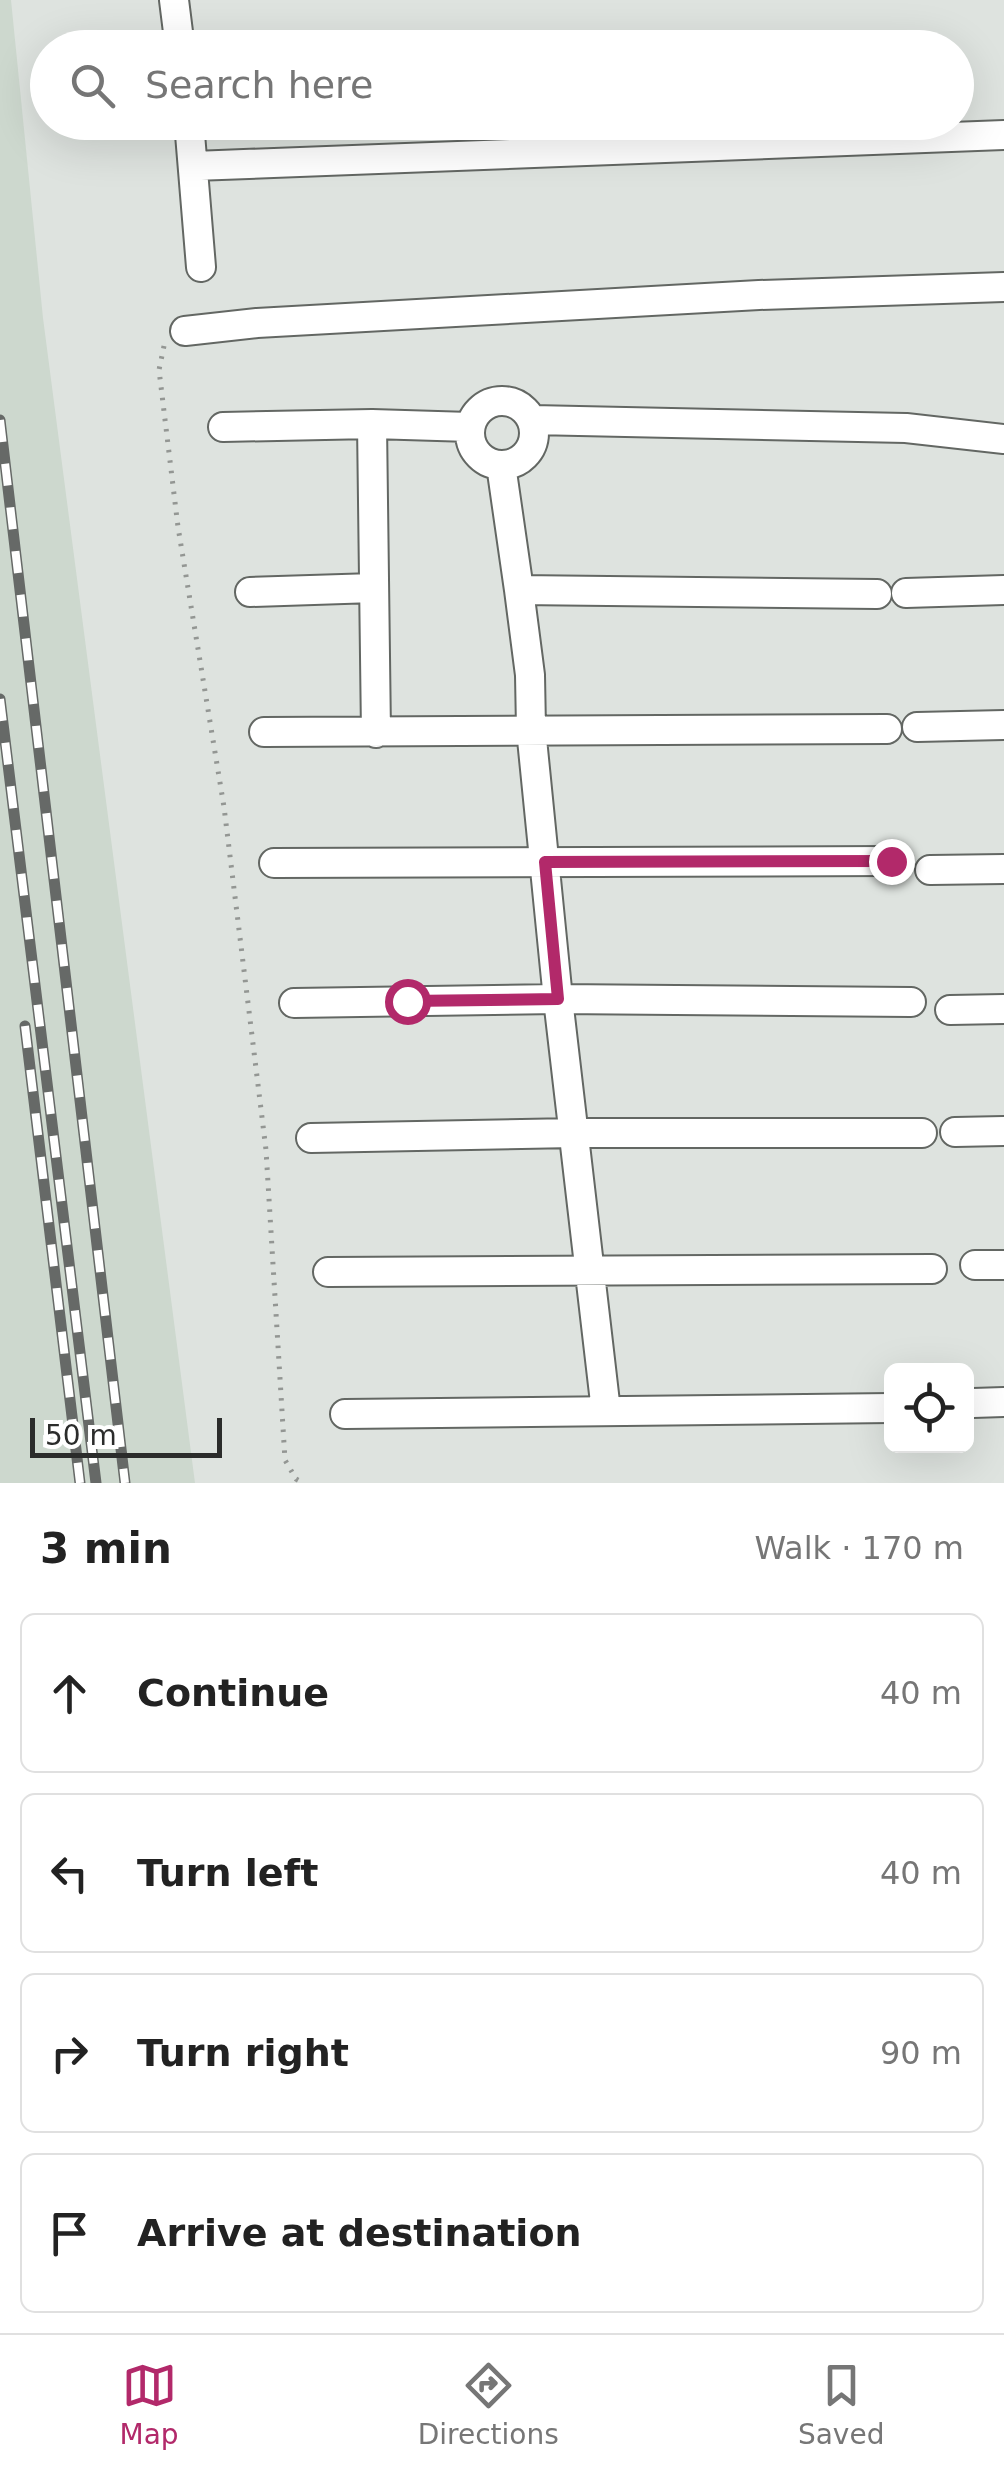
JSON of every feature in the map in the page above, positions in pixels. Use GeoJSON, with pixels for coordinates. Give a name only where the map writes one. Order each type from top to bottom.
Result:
{"type":"FeatureCollection","features":[{"type":"Feature","properties":{"kind":"street"},"geometry":{"type":"LineString","coordinates":[[174,0],[178,30]]}},
{"type":"Feature","properties":{"kind":"street"},"geometry":{"type":"LineString","coordinates":[[974,137],[1004,136]]}},
{"type":"Feature","properties":{"kind":"street"},"geometry":{"type":"LineString","coordinates":[[191,140],[201,268]]}},
{"type":"Feature","properties":{"kind":"street"},"geometry":{"type":"LineString","coordinates":[[194,166],[896,140]]}},
{"type":"Feature","properties":{"kind":"street"},"geometry":{"type":"LineString","coordinates":[[185,331],[257,323],[740,296],[1004,287]]}},
{"type":"Feature","properties":{"kind":"street"},"geometry":{"type":"LineString","coordinates":[[503,401],[524,409],[533,420],[534,440],[529,450],[512,464],[490,463],[473,448],[470,427],[482,408],[503,401]]}},
{"type":"Feature","properties":{"kind":"street"},"geometry":{"type":"LineString","coordinates":[[533,420],[906,428],[1004,439]]}},
{"type":"Feature","properties":{"kind":"street"},"geometry":{"type":"LineString","coordinates":[[372,424],[376,733]]}},
{"type":"Feature","properties":{"kind":"street"},"geometry":{"type":"LineString","coordinates":[[223,427],[470,427]]}},
{"type":"Feature","properties":{"kind":"street"},"geometry":{"type":"LineString","coordinates":[[501,465],[530,674],[558,999],[606,1411]]}},
{"type":"Feature","properties":{"kind":"street"},"geometry":{"type":"LineString","coordinates":[[250,592],[374,588]]}},
{"type":"Feature","properties":{"kind":"street"},"geometry":{"type":"LineString","coordinates":[[518,590],[877,594]]}},
{"type":"Feature","properties":{"kind":"street"},"geometry":{"type":"LineString","coordinates":[[906,593],[1004,590]]}},
{"type":"Feature","properties":{"kind":"street"},"geometry":{"type":"LineString","coordinates":[[917,727],[1004,726]]}},
{"type":"Feature","properties":{"kind":"street"},"geometry":{"type":"LineString","coordinates":[[264,732],[887,730]]}},
{"type":"Feature","properties":{"kind":"street"},"geometry":{"type":"LineString","coordinates":[[274,864],[891,861]]}},
{"type":"Feature","properties":{"kind":"street"},"geometry":{"type":"LineString","coordinates":[[930,870],[1004,870]]}},
{"type":"Feature","properties":{"kind":"street"},"geometry":{"type":"LineString","coordinates":[[294,1002],[558,999],[911,1002]]}},
{"type":"Feature","properties":{"kind":"street"},"geometry":{"type":"LineString","coordinates":[[950,1010],[1004,1009]]}},
{"type":"Feature","properties":{"kind":"street"},"geometry":{"type":"LineString","coordinates":[[955,1132],[1004,1132]]}},
{"type":"Feature","properties":{"kind":"street"},"geometry":{"type":"LineString","coordinates":[[311,1138],[922,1133]]}},
{"type":"Feature","properties":{"kind":"street"},"geometry":{"type":"LineString","coordinates":[[975,1265],[1004,1265]]}},
{"type":"Feature","properties":{"kind":"street"},"geometry":{"type":"LineString","coordinates":[[328,1272],[932,1270]]}},
{"type":"Feature","properties":{"kind":"street"},"geometry":{"type":"LineString","coordinates":[[974,1402],[1004,1402]]}},
{"type":"Feature","properties":{"kind":"street"},"geometry":{"type":"LineString","coordinates":[[345,1414],[884,1408]]}},
{"type":"Feature","properties":{"kind":"path"},"geometry":{"type":"LineString","coordinates":[[185,331],[163,348],[159,370],[178,527],[224,807],[262,1115],[285,1460],[296,1479],[303,1483]]}},
{"type":"Feature","properties":{"kind":"shaded area"},"geometry":{"type":"Polygon","coordinates":[[[0,0],[11,0],[43,318],[195,1483],[0,1483],[0,0]]]}},
{"type":"Feature","properties":{"kind":"railway"},"geometry":{"type":"LineString","coordinates":[[0,420],[125,1483]]}},
{"type":"Feature","properties":{"kind":"railway"},"geometry":{"type":"LineString","coordinates":[[0,699],[96,1483]]}},
{"type":"Feature","properties":{"kind":"railway"},"geometry":{"type":"LineString","coordinates":[[25,1026],[80,1483]]}},
{"type":"Feature","properties":{"kind":"route"},"geometry":{"type":"LineString","coordinates":[[407,1001],[558,999],[545,862],[891,861]]}}]}
